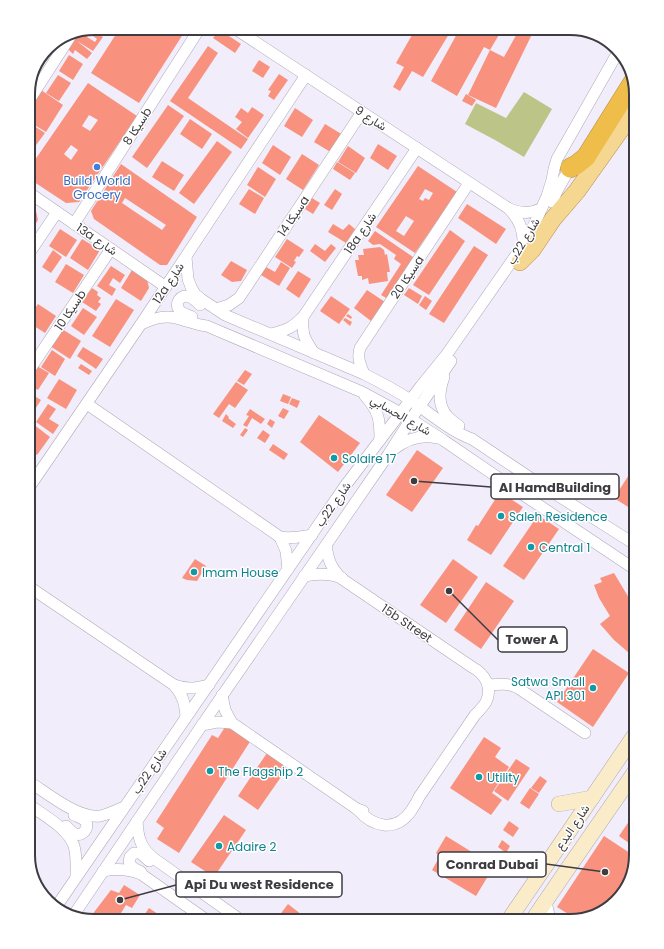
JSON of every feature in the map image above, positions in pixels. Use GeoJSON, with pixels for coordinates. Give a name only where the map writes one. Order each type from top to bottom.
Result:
{"type":"FeatureCollection","features":[{"type":"Feature","properties":{"kind":"highway"},"geometry":{"type":"LineString","coordinates":[[570,168],[586,157],[628,89]]}},
{"type":"Feature","properties":{"kind":"main road"},"geometry":{"type":"LineString","coordinates":[[520,262],[532,250],[553,219],[577,191],[629,118]]}},
{"type":"Feature","properties":{"kind":"main road","name":"شارع البدع"},"geometry":{"type":"LineString","coordinates":[[513,914],[629,743]]}},
{"type":"Feature","properties":{"kind":"main road","name":"شارع البدع"},"geometry":{"type":"LineString","coordinates":[[537,914],[629,780]]}},
{"type":"Feature","properties":{"kind":"main road"},"geometry":{"type":"LineString","coordinates":[[560,804],[592,798]]}},
{"type":"Feature","properties":{"kind":"street","name":"سيكا 8b"},"geometry":{"type":"LineString","coordinates":[[74,224],[196,35]]}},
{"type":"Feature","properties":{"kind":"street","name":"شارع 9"},"geometry":{"type":"LineString","coordinates":[[245,35],[508,208],[518,212],[528,213],[542,208]]}},
{"type":"Feature","properties":{"kind":"street"},"geometry":{"type":"LineString","coordinates":[[35,91],[66,43]]}},
{"type":"Feature","properties":{"kind":"street","name":"شارع 22ب"},"geometry":{"type":"LineString","coordinates":[[76,911],[222,695],[388,455],[411,419],[415,403],[523,244],[542,208],[551,185],[557,159],[616,56]]}},
{"type":"Feature","properties":{"kind":"street","name":"12a شارع"},"geometry":{"type":"LineString","coordinates":[[35,480],[166,287],[306,75]]}},
{"type":"Feature","properties":{"kind":"street","name":"شارع 22ب"},"geometry":{"type":"LineString","coordinates":[[59,903],[345,486],[401,413],[415,403],[449,364],[520,262],[542,224],[558,189],[570,168],[626,78]]}},
{"type":"Feature","properties":{"kind":"street","name":"سيكا 14a"},"geometry":{"type":"LineString","coordinates":[[220,312],[239,298],[362,112]]}},
{"type":"Feature","properties":{"kind":"street","name":"18a شارع"},"geometry":{"type":"LineString","coordinates":[[271,334],[287,330],[303,317],[417,148]]}},
{"type":"Feature","properties":{"kind":"street","name":"سيكا 20a"},"geometry":{"type":"LineString","coordinates":[[364,374],[359,361],[360,348],[469,183]]}},
{"type":"Feature","properties":{"kind":"street","name":"13a شارع"},"geometry":{"type":"LineString","coordinates":[[35,197],[166,287]]}},
{"type":"Feature","properties":{"kind":"street","name":"شارع 9"},"geometry":{"type":"LineString","coordinates":[[508,208],[520,225],[523,244]]}},
{"type":"Feature","properties":{"kind":"street"},"geometry":{"type":"LineString","coordinates":[[35,245],[57,212]]}},
{"type":"Feature","properties":{"kind":"street","name":"سيكا 10b"},"geometry":{"type":"LineString","coordinates":[[35,362],[111,249]]}},
{"type":"Feature","properties":{"kind":"street","name":"شارع الحسابي"},"geometry":{"type":"LineString","coordinates":[[186,257],[188,279],[195,294],[220,312],[364,374],[415,403],[460,434],[472,439],[629,541]]}},
{"type":"Feature","properties":{"kind":"street"},"geometry":{"type":"LineString","coordinates":[[207,326],[180,311],[177,303],[179,300],[185,296],[189,297],[206,309],[218,314],[220,312]]}},
{"type":"Feature","properties":{"kind":"street","name":"شارع الحسابي"},"geometry":{"type":"LineString","coordinates":[[141,324],[158,318],[170,317],[207,326],[362,392],[411,419],[629,565]]}},
{"type":"Feature","properties":{"kind":"street"},"geometry":{"type":"LineString","coordinates":[[303,317],[304,338],[314,353]]}},
{"type":"Feature","properties":{"kind":"street"},"geometry":{"type":"LineString","coordinates":[[449,364],[441,387],[440,402],[448,417],[472,439]]}},
{"type":"Feature","properties":{"kind":"street"},"geometry":{"type":"LineString","coordinates":[[362,392],[372,403],[378,416],[380,440]]}},
{"type":"Feature","properties":{"kind":"street"},"geometry":{"type":"LineString","coordinates":[[87,404],[280,537],[288,539],[312,535]]}},
{"type":"Feature","properties":{"kind":"street"},"geometry":{"type":"LineString","coordinates":[[388,455],[403,443],[420,436],[430,436],[443,440]]}},
{"type":"Feature","properties":{"kind":"street"},"geometry":{"type":"LineString","coordinates":[[280,537],[286,551],[288,569]]}},
{"type":"Feature","properties":{"kind":"street","name":"15b Street"},"geometry":{"type":"LineString","coordinates":[[326,545],[330,564],[342,579]]}},
{"type":"Feature","properties":{"kind":"street","name":"15b Street"},"geometry":{"type":"LineString","coordinates":[[304,576],[324,573],[342,579],[482,674],[488,684]]}},
{"type":"Feature","properties":{"kind":"street"},"geometry":{"type":"LineString","coordinates":[[35,591],[174,685],[184,698],[186,717]]}},
{"type":"Feature","properties":{"kind":"street"},"geometry":{"type":"LineString","coordinates":[[472,667],[479,679],[481,688],[481,698],[475,715]]}},
{"type":"Feature","properties":{"kind":"street"},"geometry":{"type":"LineString","coordinates":[[222,695],[225,710],[232,723],[357,809],[365,817],[377,824],[382,825],[391,825],[400,822],[416,804],[419,797],[475,715],[482,708],[486,701],[488,684],[503,684],[518,688],[585,733]]}},
{"type":"Feature","properties":{"kind":"street"},"geometry":{"type":"LineString","coordinates":[[174,685],[191,689],[208,685]]}},
{"type":"Feature","properties":{"kind":"street"},"geometry":{"type":"LineString","coordinates":[[202,725],[217,722],[232,723]]}},
{"type":"Feature","properties":{"kind":"street"},"geometry":{"type":"LineString","coordinates":[[35,786],[60,802],[83,814],[95,816],[107,814],[124,807]]}},
{"type":"Feature","properties":{"kind":"street"},"geometry":{"type":"LineString","coordinates":[[50,819],[59,820],[75,834],[82,834],[86,830],[86,823],[84,820],[63,808],[60,802]]}},
{"type":"Feature","properties":{"kind":"street"},"geometry":{"type":"LineString","coordinates":[[35,809],[50,819],[71,839],[76,858],[76,877]]}},
{"type":"Feature","properties":{"kind":"street"},"geometry":{"type":"LineString","coordinates":[[137,821],[139,840],[144,849],[151,856],[232,914]]}},
{"type":"Feature","properties":{"kind":"street"},"geometry":{"type":"LineString","coordinates":[[146,878],[142,872],[129,862],[130,856],[134,853],[140,853],[155,865],[168,868]]}},
{"type":"Feature","properties":{"kind":"street"},"geometry":{"type":"LineString","coordinates":[[103,871],[122,869],[135,872],[198,914]]}},
{"type":"Feature","properties":{"kind":"street"},"geometry":{"type":"LineString","coordinates":[[546,901],[549,914]]}},
{"type":"Feature","properties":{"kind":"green space"},"geometry":{"type":"Polygon","coordinates":[[[524,92],[552,109],[524,157],[465,124],[476,103],[506,118],[524,92]]]}},
{"type":"Feature","properties":{"kind":"building"},"geometry":{"type":"Polygon","coordinates":[[[92,35],[100,35],[103,37],[93,51],[77,41],[92,53],[87,59],[75,50],[73,54],[68,49],[76,39],[83,36],[88,36],[87,37],[95,42],[97,39],[92,35]]]}},
{"type":"Feature","properties":{"kind":"building"},"geometry":{"type":"Polygon","coordinates":[[[115,35],[183,35],[139,103],[91,73],[115,35]]]}},
{"type":"Feature","properties":{"kind":"building"},"geometry":{"type":"Polygon","coordinates":[[[216,35],[228,35],[241,44],[235,53],[213,38],[216,35]]]}},
{"type":"Feature","properties":{"kind":"building"},"geometry":{"type":"Polygon","coordinates":[[[412,35],[448,35],[423,77],[412,71],[400,91],[393,87],[404,67],[396,63],[412,35]]]}},
{"type":"Feature","properties":{"kind":"building"},"geometry":{"type":"Polygon","coordinates":[[[456,35],[499,35],[490,50],[484,47],[457,96],[431,81],[456,35]]]}},
{"type":"Feature","properties":{"kind":"building"},"geometry":{"type":"Polygon","coordinates":[[[516,35],[532,35],[496,108],[468,95],[490,50],[504,57],[516,35]]]}},
{"type":"Feature","properties":{"kind":"building"},"geometry":{"type":"Polygon","coordinates":[[[208,46],[218,53],[188,98],[248,139],[241,149],[170,101],[208,46]]]}},
{"type":"Feature","properties":{"kind":"building"},"geometry":{"type":"Polygon","coordinates":[[[69,55],[83,64],[73,80],[59,71],[69,55]]]}},
{"type":"Feature","properties":{"kind":"building"},"geometry":{"type":"Polygon","coordinates":[[[259,60],[270,67],[263,78],[252,71],[259,60]]]}},
{"type":"Feature","properties":{"kind":"building"},"geometry":{"type":"Polygon","coordinates":[[[279,74],[288,80],[274,100],[268,96],[271,91],[268,90],[279,74]]]}},
{"type":"Feature","properties":{"kind":"building"},"geometry":{"type":"Polygon","coordinates":[[[58,75],[71,83],[59,101],[46,93],[58,75]]]}},
{"type":"Feature","properties":{"kind":"building"},"geometry":{"type":"Polygon","coordinates":[[[88,83],[137,116],[79,202],[66,203],[35,183],[35,160],[88,83]],[[89,115],[82,126],[90,131],[98,120],[89,115]],[[71,145],[64,154],[71,160],[78,150],[71,145]]]}},
{"type":"Feature","properties":{"kind":"building"},"geometry":{"type":"Polygon","coordinates":[[[41,90],[63,105],[46,132],[35,125],[35,98],[41,90]]]}},
{"type":"Feature","properties":{"kind":"building"},"geometry":{"type":"Polygon","coordinates":[[[466,94],[476,100],[472,106],[462,101],[466,94]]]}},
{"type":"Feature","properties":{"kind":"building"},"geometry":{"type":"Polygon","coordinates":[[[168,105],[184,116],[147,168],[132,157],[168,105]]]}},
{"type":"Feature","properties":{"kind":"building"},"geometry":{"type":"Polygon","coordinates":[[[252,107],[264,115],[248,138],[236,129],[242,122],[235,117],[241,108],[248,113],[252,107]]]}},
{"type":"Feature","properties":{"kind":"building"},"geometry":{"type":"Polygon","coordinates":[[[295,108],[313,120],[302,137],[284,126],[295,108]]]}},
{"type":"Feature","properties":{"kind":"building"},"geometry":{"type":"Polygon","coordinates":[[[190,119],[212,134],[202,149],[180,134],[190,119]]]}},
{"type":"Feature","properties":{"kind":"building"},"geometry":{"type":"Polygon","coordinates":[[[325,124],[343,135],[332,153],[314,142],[325,124]]]}},
{"type":"Feature","properties":{"kind":"building"},"geometry":{"type":"Polygon","coordinates":[[[35,127],[45,133],[35,147],[35,127]]]}},
{"type":"Feature","properties":{"kind":"building"},"geometry":{"type":"Polygon","coordinates":[[[217,141],[232,152],[194,204],[179,193],[217,141]]]}},
{"type":"Feature","properties":{"kind":"building"},"geometry":{"type":"Polygon","coordinates":[[[378,144],[397,156],[388,170],[370,158],[378,144]]]}},
{"type":"Feature","properties":{"kind":"building"},"geometry":{"type":"Polygon","coordinates":[[[273,145],[291,157],[280,175],[262,163],[273,145]]]}},
{"type":"Feature","properties":{"kind":"building"},"geometry":{"type":"Polygon","coordinates":[[[348,146],[365,158],[356,173],[338,162],[348,146]]]}},
{"type":"Feature","properties":{"kind":"building"},"geometry":{"type":"Polygon","coordinates":[[[302,154],[319,165],[303,190],[286,179],[302,154]]]}},
{"type":"Feature","properties":{"kind":"building"},"geometry":{"type":"Polygon","coordinates":[[[162,161],[184,175],[174,191],[152,177],[162,161]]]}},
{"type":"Feature","properties":{"kind":"building"},"geometry":{"type":"Polygon","coordinates":[[[337,162],[355,173],[350,180],[333,169],[337,162]]]}},
{"type":"Feature","properties":{"kind":"building"},"geometry":{"type":"Polygon","coordinates":[[[121,164],[197,217],[167,265],[160,265],[94,219],[91,211],[121,164]],[[125,198],[122,203],[162,230],[166,225],[125,198]]]}},
{"type":"Feature","properties":{"kind":"building"},"geometry":{"type":"Polygon","coordinates":[[[418,166],[457,192],[415,253],[376,227],[418,166]],[[425,189],[419,199],[423,201],[425,198],[429,200],[433,193],[425,189]],[[406,216],[396,231],[404,236],[414,221],[406,216]]]}},
{"type":"Feature","properties":{"kind":"building"},"geometry":{"type":"Polygon","coordinates":[[[258,167],[276,179],[265,197],[247,185],[258,167]]]}},
{"type":"Feature","properties":{"kind":"building"},"geometry":{"type":"Polygon","coordinates":[[[249,189],[264,198],[255,214],[239,204],[249,189]]]}},
{"type":"Feature","properties":{"kind":"building"},"geometry":{"type":"Polygon","coordinates":[[[335,189],[342,194],[332,210],[324,205],[335,189]]]}},
{"type":"Feature","properties":{"kind":"building"},"geometry":{"type":"Polygon","coordinates":[[[312,198],[320,203],[313,214],[305,209],[312,198]]]}},
{"type":"Feature","properties":{"kind":"building"},"geometry":{"type":"Polygon","coordinates":[[[467,204],[506,229],[496,244],[458,218],[467,204]]]}},
{"type":"Feature","properties":{"kind":"building"},"geometry":{"type":"Polygon","coordinates":[[[35,210],[36,211],[38,220],[35,224],[35,210]]]}},
{"type":"Feature","properties":{"kind":"building"},"geometry":{"type":"Polygon","coordinates":[[[333,224],[343,230],[349,224],[355,229],[346,243],[328,232],[333,224]]]}},
{"type":"Feature","properties":{"kind":"building"},"geometry":{"type":"Polygon","coordinates":[[[60,229],[77,240],[66,257],[49,246],[60,229]]]}},
{"type":"Feature","properties":{"kind":"building"},"geometry":{"type":"Polygon","coordinates":[[[450,230],[465,241],[429,295],[413,285],[450,230]]]}},
{"type":"Feature","properties":{"kind":"building"},"geometry":{"type":"Polygon","coordinates":[[[375,231],[413,257],[388,299],[381,295],[401,264],[394,259],[396,255],[380,244],[373,245],[368,241],[375,231]]]}},
{"type":"Feature","properties":{"kind":"building"},"geometry":{"type":"Polygon","coordinates":[[[82,239],[100,250],[88,270],[70,258],[82,239]]]}},
{"type":"Feature","properties":{"kind":"building"},"geometry":{"type":"Polygon","coordinates":[[[287,239],[304,250],[299,257],[297,256],[294,261],[296,262],[292,268],[275,257],[287,239]]]}},
{"type":"Feature","properties":{"kind":"building"},"geometry":{"type":"Polygon","coordinates":[[[315,244],[325,251],[331,244],[336,248],[325,262],[310,251],[315,244]]]}},
{"type":"Feature","properties":{"kind":"building"},"geometry":{"type":"Polygon","coordinates":[[[474,246],[488,255],[444,323],[429,314],[474,246]]]}},
{"type":"Feature","properties":{"kind":"building"},"geometry":{"type":"Polygon","coordinates":[[[380,247],[384,250],[385,255],[387,254],[390,272],[387,272],[388,281],[369,284],[368,278],[362,280],[362,276],[358,276],[355,260],[359,260],[358,255],[364,255],[363,249],[380,247]]]}},
{"type":"Feature","properties":{"kind":"building"},"geometry":{"type":"Polygon","coordinates":[[[53,250],[62,257],[51,273],[42,267],[53,250]]]}},
{"type":"Feature","properties":{"kind":"building"},"geometry":{"type":"Polygon","coordinates":[[[231,261],[247,270],[241,281],[232,282],[221,275],[231,261]]]}},
{"type":"Feature","properties":{"kind":"building"},"geometry":{"type":"Polygon","coordinates":[[[281,262],[290,268],[279,286],[261,275],[266,267],[275,272],[281,262]]]}},
{"type":"Feature","properties":{"kind":"building"},"geometry":{"type":"Polygon","coordinates":[[[66,264],[84,275],[73,293],[55,282],[66,264]]]}},
{"type":"Feature","properties":{"kind":"building"},"geometry":{"type":"Polygon","coordinates":[[[111,266],[125,275],[120,283],[113,278],[109,285],[116,289],[112,296],[97,286],[111,266]]]}},
{"type":"Feature","properties":{"kind":"building"},"geometry":{"type":"Polygon","coordinates":[[[132,270],[147,279],[149,288],[141,301],[121,288],[132,270]]]}},
{"type":"Feature","properties":{"kind":"building"},"geometry":{"type":"Polygon","coordinates":[[[298,271],[311,279],[299,298],[286,289],[298,271]]]}},
{"type":"Feature","properties":{"kind":"building"},"geometry":{"type":"Polygon","coordinates":[[[92,288],[98,292],[97,295],[101,298],[98,302],[101,304],[96,311],[82,302],[92,288]]]}},
{"type":"Feature","properties":{"kind":"building"},"geometry":{"type":"Polygon","coordinates":[[[409,288],[422,296],[418,304],[404,295],[409,288]]]}},
{"type":"Feature","properties":{"kind":"building"},"geometry":{"type":"Polygon","coordinates":[[[367,290],[385,302],[371,321],[354,308],[367,290]]]}},
{"type":"Feature","properties":{"kind":"building"},"geometry":{"type":"Polygon","coordinates":[[[331,296],[350,309],[339,324],[320,311],[331,296]]]}},
{"type":"Feature","properties":{"kind":"building"},"geometry":{"type":"Polygon","coordinates":[[[425,296],[432,301],[426,310],[419,305],[425,296]]]}},
{"type":"Feature","properties":{"kind":"building"},"geometry":{"type":"Polygon","coordinates":[[[116,299],[134,310],[110,347],[92,336],[116,299]]]}},
{"type":"Feature","properties":{"kind":"building"},"geometry":{"type":"Polygon","coordinates":[[[38,304],[56,316],[45,333],[35,327],[35,308],[38,304]]]}},
{"type":"Feature","properties":{"kind":"building"},"geometry":{"type":"Polygon","coordinates":[[[83,308],[97,317],[84,335],[71,326],[83,308]]]}},
{"type":"Feature","properties":{"kind":"building"},"geometry":{"type":"Polygon","coordinates":[[[348,314],[352,317],[351,319],[346,316],[348,314]]]}},
{"type":"Feature","properties":{"kind":"building"},"geometry":{"type":"Polygon","coordinates":[[[345,318],[352,322],[350,326],[343,320],[345,318]]]}},
{"type":"Feature","properties":{"kind":"building"},"geometry":{"type":"Polygon","coordinates":[[[62,329],[81,341],[70,359],[50,346],[62,329]]]}},
{"type":"Feature","properties":{"kind":"building"},"geometry":{"type":"Polygon","coordinates":[[[83,347],[103,359],[96,369],[77,356],[83,347]]]}},
{"type":"Feature","properties":{"kind":"building"},"geometry":{"type":"Polygon","coordinates":[[[52,350],[65,359],[55,376],[41,367],[52,350]]]}},
{"type":"Feature","properties":{"kind":"building"},"geometry":{"type":"Polygon","coordinates":[[[81,364],[92,371],[89,375],[78,368],[81,364]]]}},
{"type":"Feature","properties":{"kind":"building"},"geometry":{"type":"Polygon","coordinates":[[[37,366],[49,373],[38,390],[35,388],[35,369],[37,366]]]}},
{"type":"Feature","properties":{"kind":"building"},"geometry":{"type":"Polygon","coordinates":[[[245,370],[252,374],[244,385],[237,381],[245,370]]]}},
{"type":"Feature","properties":{"kind":"building"},"geometry":{"type":"Polygon","coordinates":[[[59,379],[77,390],[66,409],[47,398],[59,379]]]}},
{"type":"Feature","properties":{"kind":"building"},"geometry":{"type":"Polygon","coordinates":[[[236,382],[248,390],[235,408],[229,404],[219,418],[213,414],[236,382]]]}},
{"type":"Feature","properties":{"kind":"building"},"geometry":{"type":"Polygon","coordinates":[[[283,394],[291,397],[288,404],[280,401],[283,394]]]}},
{"type":"Feature","properties":{"kind":"building"},"geometry":{"type":"Polygon","coordinates":[[[35,396],[41,400],[35,410],[35,396]]]}},
{"type":"Feature","properties":{"kind":"building"},"geometry":{"type":"Polygon","coordinates":[[[292,398],[300,401],[297,408],[289,404],[292,398]]]}},
{"type":"Feature","properties":{"kind":"building"},"geometry":{"type":"Polygon","coordinates":[[[48,404],[56,409],[49,419],[59,425],[53,434],[36,422],[48,404]]]}},
{"type":"Feature","properties":{"kind":"building"},"geometry":{"type":"Polygon","coordinates":[[[283,408],[289,411],[284,419],[278,416],[283,408]]]}},
{"type":"Feature","properties":{"kind":"building"},"geometry":{"type":"Polygon","coordinates":[[[250,409],[265,419],[261,424],[252,418],[247,427],[243,425],[249,416],[246,415],[250,409]]]}},
{"type":"Feature","properties":{"kind":"building"},"geometry":{"type":"Polygon","coordinates":[[[226,414],[229,417],[228,418],[236,424],[233,428],[222,421],[226,414]]]}},
{"type":"Feature","properties":{"kind":"building","name":"Solaire 17"},"geometry":{"type":"Polygon","coordinates":[[[319,415],[360,443],[338,472],[300,442],[319,415]]]}},
{"type":"Feature","properties":{"kind":"building"},"geometry":{"type":"Polygon","coordinates":[[[270,419],[275,422],[272,428],[267,424],[270,419]]]}},
{"type":"Feature","properties":{"kind":"building"},"geometry":{"type":"Polygon","coordinates":[[[35,426],[50,437],[37,455],[35,454],[35,426]]]}},
{"type":"Feature","properties":{"kind":"building"},"geometry":{"type":"Polygon","coordinates":[[[245,428],[248,430],[243,437],[240,435],[245,428]]]}},
{"type":"Feature","properties":{"kind":"building"},"geometry":{"type":"Polygon","coordinates":[[[263,430],[270,435],[265,443],[257,438],[263,430]]]}},
{"type":"Feature","properties":{"kind":"building"},"geometry":{"type":"Polygon","coordinates":[[[273,444],[288,454],[284,460],[269,450],[273,444]]]}},
{"type":"Feature","properties":{"kind":"building"},"geometry":{"type":"Polygon","coordinates":[[[417,450],[443,468],[412,512],[386,495],[417,450]]]}},
{"type":"Feature","properties":{"kind":"building"},"geometry":{"type":"Polygon","coordinates":[[[629,475],[629,508],[614,498],[629,475]]]}},
{"type":"Feature","properties":{"kind":"building","name":"Saleh Residence"},"geometry":{"type":"Polygon","coordinates":[[[500,492],[523,507],[491,555],[467,540],[500,492]]]}},
{"type":"Feature","properties":{"kind":"building","name":"Central 1"},"geometry":{"type":"Polygon","coordinates":[[[538,515],[559,529],[524,580],[503,566],[538,515]]]}},
{"type":"Feature","properties":{"kind":"building","name":"Imam House"},"geometry":{"type":"Polygon","coordinates":[[[195,559],[206,566],[197,581],[182,578],[195,559]]]}},
{"type":"Feature","properties":{"kind":"building"},"geometry":{"type":"Polygon","coordinates":[[[453,559],[478,577],[446,623],[420,605],[453,559]]]}},
{"type":"Feature","properties":{"kind":"building"},"geometry":{"type":"Polygon","coordinates":[[[614,573],[629,598],[629,653],[614,640],[600,624],[610,616],[599,598],[594,585],[602,582],[600,578],[614,573]]]}},
{"type":"Feature","properties":{"kind":"building"},"geometry":{"type":"Polygon","coordinates":[[[486,582],[514,601],[481,649],[454,630],[486,582]]]}},
{"type":"Feature","properties":{"kind":"building","name":"Satwa Small API 301"},"geometry":{"type":"Polygon","coordinates":[[[593,649],[629,673],[593,727],[557,702],[593,649]]]}},
{"type":"Feature","properties":{"kind":"building","name":"The Flagship 2"},"geometry":{"type":"Polygon","coordinates":[[[227,724],[251,740],[179,853],[157,839],[164,828],[156,822],[212,735],[218,738],[227,724]]]}},
{"type":"Feature","properties":{"kind":"building","name":"Utility"},"geometry":{"type":"Polygon","coordinates":[[[484,737],[501,748],[495,757],[509,767],[492,793],[502,800],[491,815],[450,788],[484,737]]]}},
{"type":"Feature","properties":{"kind":"building","name":"Adaire 2"},"geometry":{"type":"Polygon","coordinates":[[[269,750],[290,764],[258,810],[238,796],[269,750]]]}},
{"type":"Feature","properties":{"kind":"building"},"geometry":{"type":"Polygon","coordinates":[[[516,759],[530,768],[508,801],[494,791],[516,759]]]}},
{"type":"Feature","properties":{"kind":"building"},"geometry":{"type":"Polygon","coordinates":[[[540,776],[547,781],[539,793],[531,788],[540,776]]]}},
{"type":"Feature","properties":{"kind":"building"},"geometry":{"type":"Polygon","coordinates":[[[530,788],[539,794],[529,809],[520,803],[530,788]]]}},
{"type":"Feature","properties":{"kind":"building","name":"Adaire 2"},"geometry":{"type":"Polygon","coordinates":[[[224,815],[246,830],[214,877],[191,862],[224,815]]]}},
{"type":"Feature","properties":{"kind":"building"},"geometry":{"type":"Polygon","coordinates":[[[509,821],[519,828],[513,837],[503,830],[509,821]]]}},
{"type":"Feature","properties":{"kind":"building"},"geometry":{"type":"Polygon","coordinates":[[[629,821],[629,843],[619,836],[629,821]]]}},
{"type":"Feature","properties":{"kind":"building"},"geometry":{"type":"Polygon","coordinates":[[[446,836],[475,854],[472,860],[491,871],[476,896],[432,870],[440,856],[436,853],[446,836]]]}},
{"type":"Feature","properties":{"kind":"building"},"geometry":{"type":"Polygon","coordinates":[[[604,836],[629,852],[627,870],[621,884],[612,897],[606,902],[585,912],[570,914],[557,907],[604,836]]]}},
{"type":"Feature","properties":{"kind":"building"},"geometry":{"type":"Polygon","coordinates":[[[502,840],[510,846],[506,853],[498,847],[502,840]]]}},
{"type":"Feature","properties":{"kind":"building"},"geometry":{"type":"Polygon","coordinates":[[[124,885],[140,895],[132,908],[126,905],[120,914],[93,914],[111,890],[119,893],[124,885]]]}},
{"type":"Feature","properties":{"kind":"building"},"geometry":{"type":"Polygon","coordinates":[[[288,904],[301,914],[280,914],[288,904]]]}},
{"type":"Feature","properties":{"kind":"building"},"geometry":{"type":"Polygon","coordinates":[[[149,908],[158,914],[145,914],[149,908]]]}},
{"type":"Feature","properties":{"kind":"place","name":"Build World Grocery"},"geometry":{"type":"Point","coordinates":[97,167]}},
{"type":"Feature","properties":{"kind":"place","name":"Solaire 17"},"geometry":{"type":"Point","coordinates":[334,458]}},
{"type":"Feature","properties":{"kind":"place","name":"Al HamdBuilding"},"geometry":{"type":"Point","coordinates":[414,481]}},
{"type":"Feature","properties":{"kind":"place","name":"Saleh Residence"},"geometry":{"type":"Point","coordinates":[501,516]}},
{"type":"Feature","properties":{"kind":"place","name":"Central 1"},"geometry":{"type":"Point","coordinates":[531,547]}},
{"type":"Feature","properties":{"kind":"place","name":"Imam House"},"geometry":{"type":"Point","coordinates":[194,572]}},
{"type":"Feature","properties":{"kind":"place","name":"Tower A"},"geometry":{"type":"Point","coordinates":[449,591]}},
{"type":"Feature","properties":{"kind":"place","name":"Satwa Small API 301"},"geometry":{"type":"Point","coordinates":[593,688]}},
{"type":"Feature","properties":{"kind":"place","name":"The Flagship 2"},"geometry":{"type":"Point","coordinates":[210,771]}},
{"type":"Feature","properties":{"kind":"place","name":"Utility"},"geometry":{"type":"Point","coordinates":[479,777]}},
{"type":"Feature","properties":{"kind":"place","name":"Adaire 2"},"geometry":{"type":"Point","coordinates":[219,846]}},
{"type":"Feature","properties":{"kind":"place","name":"Conrad Dubai"},"geometry":{"type":"Point","coordinates":[605,872]}},
{"type":"Feature","properties":{"kind":"place","name":"Api Du west Residence"},"geometry":{"type":"Point","coordinates":[120,900]}}]}
